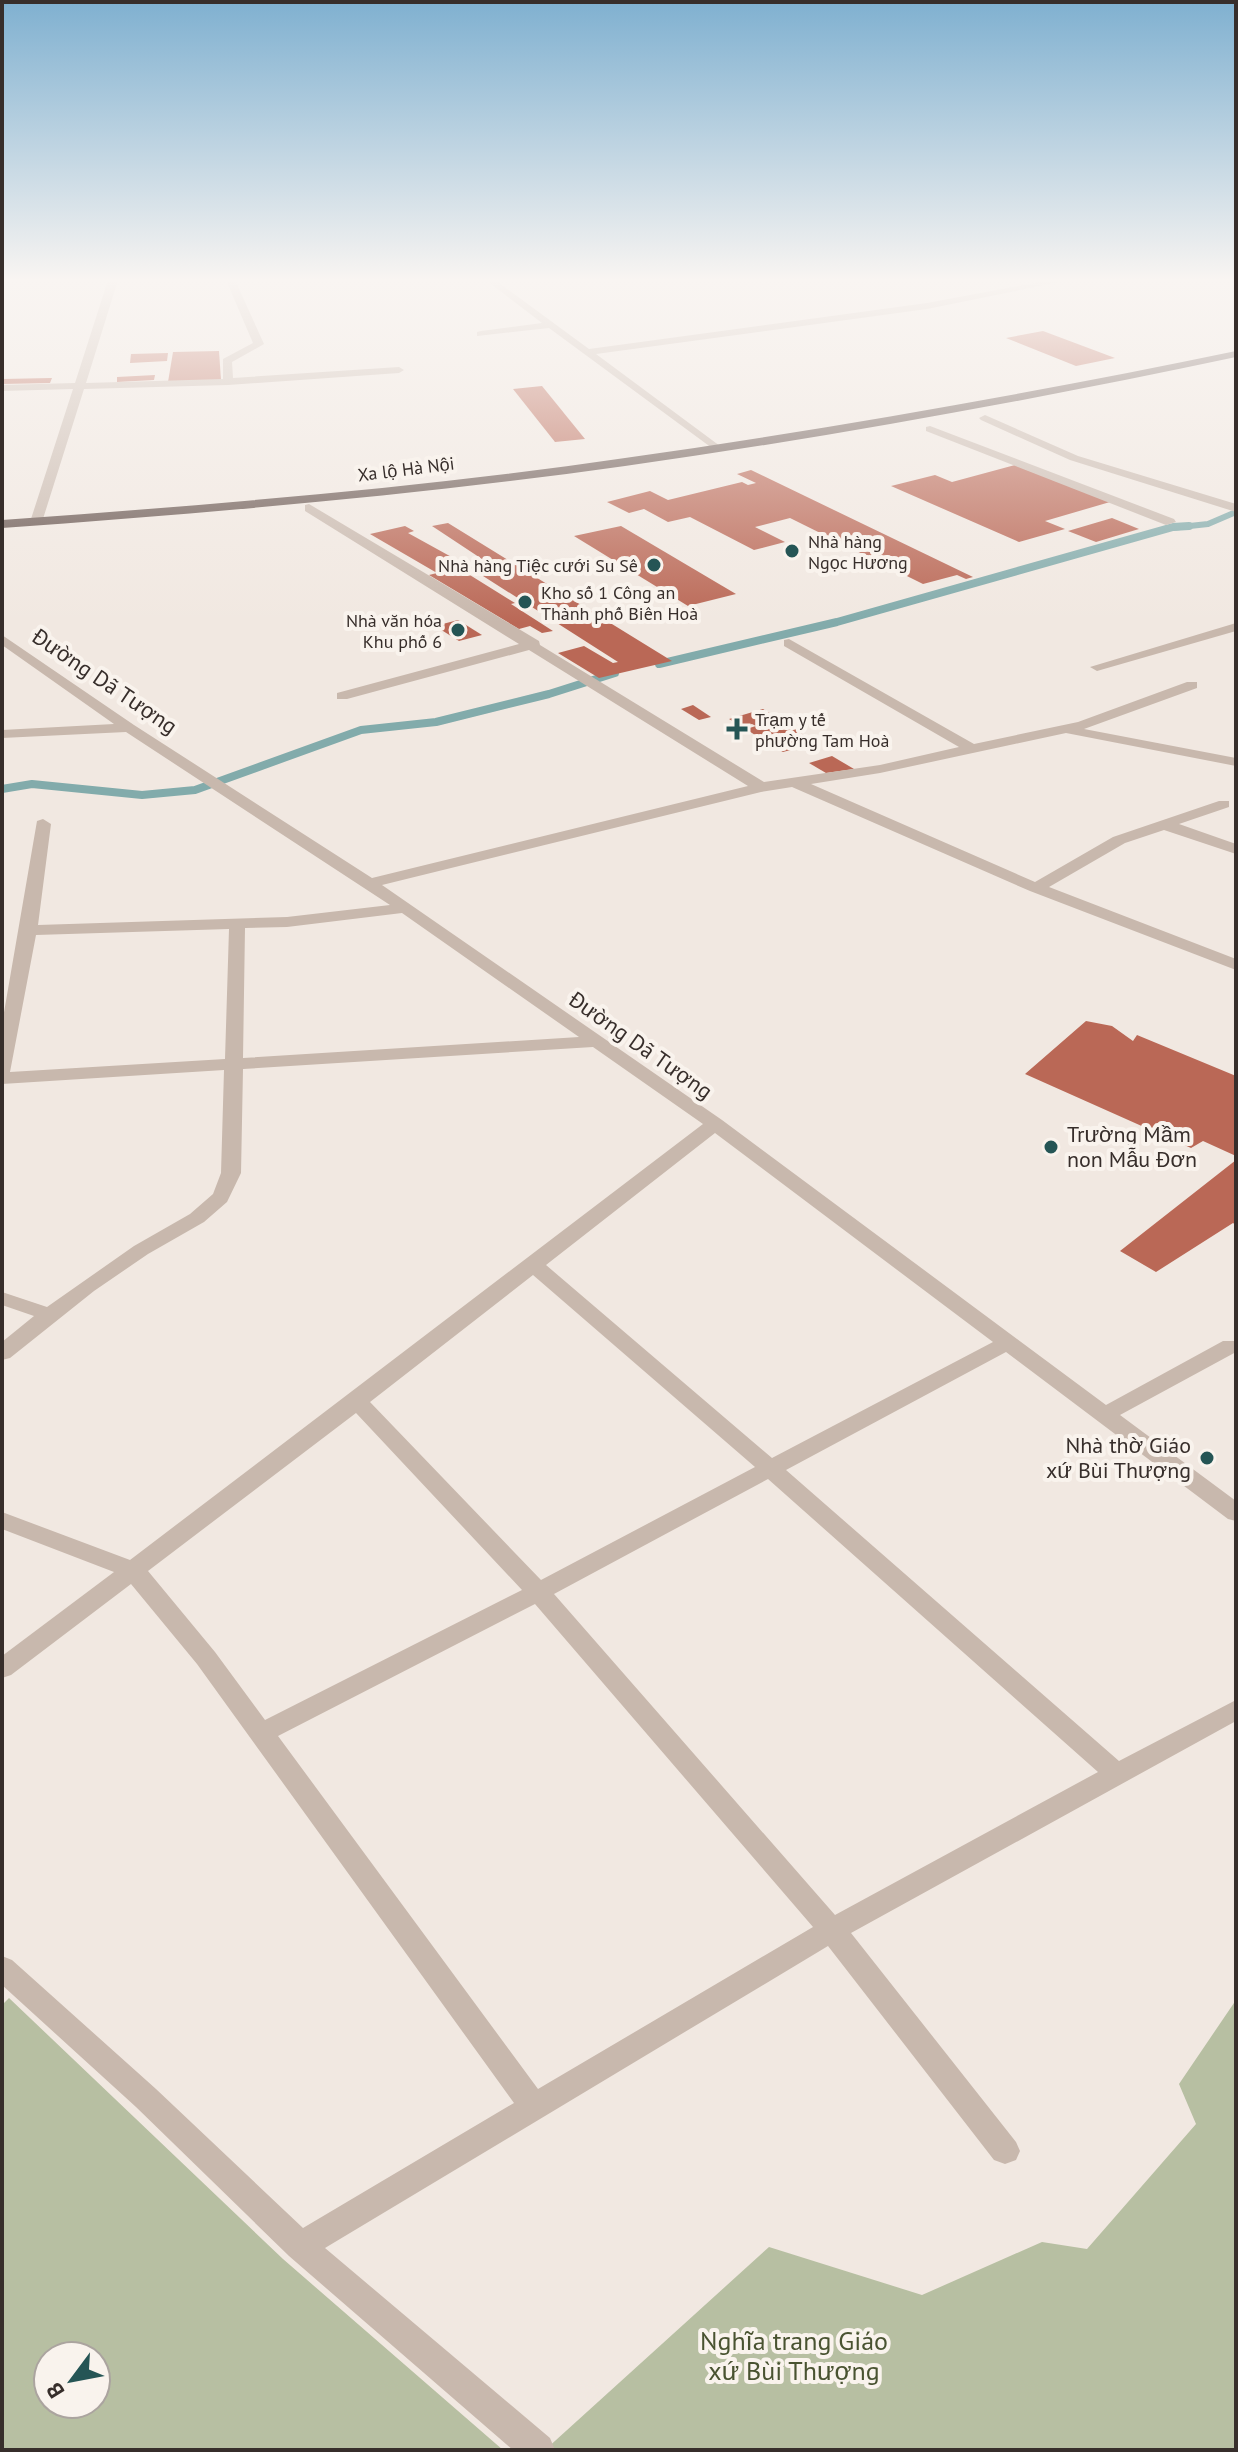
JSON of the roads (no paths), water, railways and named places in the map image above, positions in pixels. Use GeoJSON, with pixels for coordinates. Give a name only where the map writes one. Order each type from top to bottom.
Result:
{"type":"FeatureCollection","features":[{"type":"Feature","properties":{"kind":"highway","name":"Xa lộ Hà Nội"},"geometry":{"type":"LineString","coordinates":[[717,454],[1040,394]]}},
{"type":"Feature","properties":{"kind":"highway","name":"Xa lộ Hà Nội"},"geometry":{"type":"LineString","coordinates":[[2,524],[326,496],[930,429],[1101,394]]}},
{"type":"Feature","properties":{"kind":"highway"},"geometry":{"type":"LineString","coordinates":[[2,533],[309,508],[717,454]]}},
{"type":"Feature","properties":{"kind":"street"},"geometry":{"type":"LineString","coordinates":[[36,522],[75,394]]}},
{"type":"Feature","properties":{"kind":"street"},"geometry":{"type":"LineString","coordinates":[[642,394],[717,454]]}},
{"type":"Feature","properties":{"kind":"street"},"geometry":{"type":"LineString","coordinates":[[985,418],[1074,458],[1232,507]]}},
{"type":"Feature","properties":{"kind":"street"},"geometry":{"type":"LineString","coordinates":[[930,429],[1170,522]]}},
{"type":"Feature","properties":{"kind":"street"},"geometry":{"type":"LineString","coordinates":[[309,508],[534,644],[761,787]]}},
{"type":"Feature","properties":{"kind":"street"},"geometry":{"type":"LineString","coordinates":[[1097,667],[1236,627]]}},
{"type":"Feature","properties":{"kind":"street","name":"Đường Dã Tượng"},"geometry":{"type":"LineString","coordinates":[[2,639],[129,728],[369,883],[593,1042],[715,1124],[1102,1416],[1236,1513]]}},
{"type":"Feature","properties":{"kind":"street"},"geometry":{"type":"LineString","coordinates":[[789,643],[974,750]]}},
{"type":"Feature","properties":{"kind":"street"},"geometry":{"type":"LineString","coordinates":[[342,696],[534,644]]}},
{"type":"Feature","properties":{"kind":"street"},"geometry":{"type":"LineString","coordinates":[[369,883],[761,787],[852,774],[974,750],[1096,721],[1192,685]]}},
{"type":"Feature","properties":{"kind":"street"},"geometry":{"type":"LineString","coordinates":[[2,734],[129,728]]}},
{"type":"Feature","properties":{"kind":"street"},"geometry":{"type":"LineString","coordinates":[[1060,729],[1236,762]]}},
{"type":"Feature","properties":{"kind":"street"},"geometry":{"type":"LineString","coordinates":[[792,781],[1036,888],[1236,965]]}},
{"type":"Feature","properties":{"kind":"street"},"geometry":{"type":"LineString","coordinates":[[1036,888],[1119,840],[1224,804]]}},
{"type":"Feature","properties":{"kind":"street"},"geometry":{"type":"LineString","coordinates":[[2,1070],[29,930],[43,824]]}},
{"type":"Feature","properties":{"kind":"street"},"geometry":{"type":"LineString","coordinates":[[1163,824],[1236,849]]}},
{"type":"Feature","properties":{"kind":"street"},"geometry":{"type":"LineString","coordinates":[[29,930],[327,919],[405,908]]}},
{"type":"Feature","properties":{"kind":"street"},"geometry":{"type":"LineString","coordinates":[[2,1353],[48,1314],[217,1203],[227,1189],[231,1173],[231,1064],[237,923]]}},
{"type":"Feature","properties":{"kind":"street"},"geometry":{"type":"LineString","coordinates":[[2,1078],[593,1042]]}},
{"type":"Feature","properties":{"kind":"street"},"geometry":{"type":"LineString","coordinates":[[2,1669],[357,1401],[715,1124]]}},
{"type":"Feature","properties":{"kind":"street"},"geometry":{"type":"LineString","coordinates":[[533,1264],[771,1468],[1116,1773]]}},
{"type":"Feature","properties":{"kind":"street"},"geometry":{"type":"LineString","coordinates":[[2,1298],[48,1314]]}},
{"type":"Feature","properties":{"kind":"street"},"geometry":{"type":"LineString","coordinates":[[262,1733],[538,1592],[1007,1343]]}},
{"type":"Feature","properties":{"kind":"street"},"geometry":{"type":"LineString","coordinates":[[1102,1416],[1231,1346]]}},
{"type":"Feature","properties":{"kind":"street"},"geometry":{"type":"LineString","coordinates":[[357,1401],[538,1592],[832,1930],[1005,2151]]}},
{"type":"Feature","properties":{"kind":"street"},"geometry":{"type":"LineString","coordinates":[[2,1520],[134,1571],[206,1658],[533,2105]]}},
{"type":"Feature","properties":{"kind":"street"},"geometry":{"type":"LineString","coordinates":[[300,2246],[832,1930],[1236,1709]]}},
{"type":"Feature","properties":{"kind":"street"},"geometry":{"type":"LineString","coordinates":[[2,1968],[146,2098],[300,2246],[538,2450]]}},
{"type":"Feature","properties":{"kind":"waterway"},"geometry":{"type":"LineString","coordinates":[[1171,528],[1208,524],[1236,512]]}},
{"type":"Feature","properties":{"kind":"waterway"},"geometry":{"type":"LineString","coordinates":[[659,664],[837,622],[1173,527],[1189,526]]}},
{"type":"Feature","properties":{"kind":"waterway"},"geometry":{"type":"LineString","coordinates":[[2,789],[32,784],[142,795],[195,790],[361,730],[436,722],[549,694],[615,673]]}},
{"type":"Feature","properties":{"kind":"place","name":"Nhà hàng Ngọc Hương"},"geometry":{"type":"Point","coordinates":[792,551]}},
{"type":"Feature","properties":{"kind":"place","name":"Nhà hàng Tiệc cưới Su Sê"},"geometry":{"type":"Point","coordinates":[654,565]}},
{"type":"Feature","properties":{"kind":"place","name":"Kho số 1 Công an Thành phố Biên Hoà"},"geometry":{"type":"Point","coordinates":[525,602]}},
{"type":"Feature","properties":{"kind":"place","name":"Nhà văn hóa Khu phố 6"},"geometry":{"type":"Point","coordinates":[458,630]}},
{"type":"Feature","properties":{"kind":"place","name":"Trạm y tế phường Tam Hoà"},"geometry":{"type":"Point","coordinates":[737,729]}},
{"type":"Feature","properties":{"kind":"place","name":"Trường Mầm non Mẫu Đơn"},"geometry":{"type":"Point","coordinates":[1051,1147]}},
{"type":"Feature","properties":{"kind":"place","name":"Nhà thờ Giáo xứ Bùi Thượng"},"geometry":{"type":"Point","coordinates":[1207,1458]}},
{"type":"Feature","properties":{"kind":"park label","name":"Nghĩa trang Giáo xứ Bùi Thượng"},"geometry":{"type":"Point","coordinates":[794,2355]}}]}
